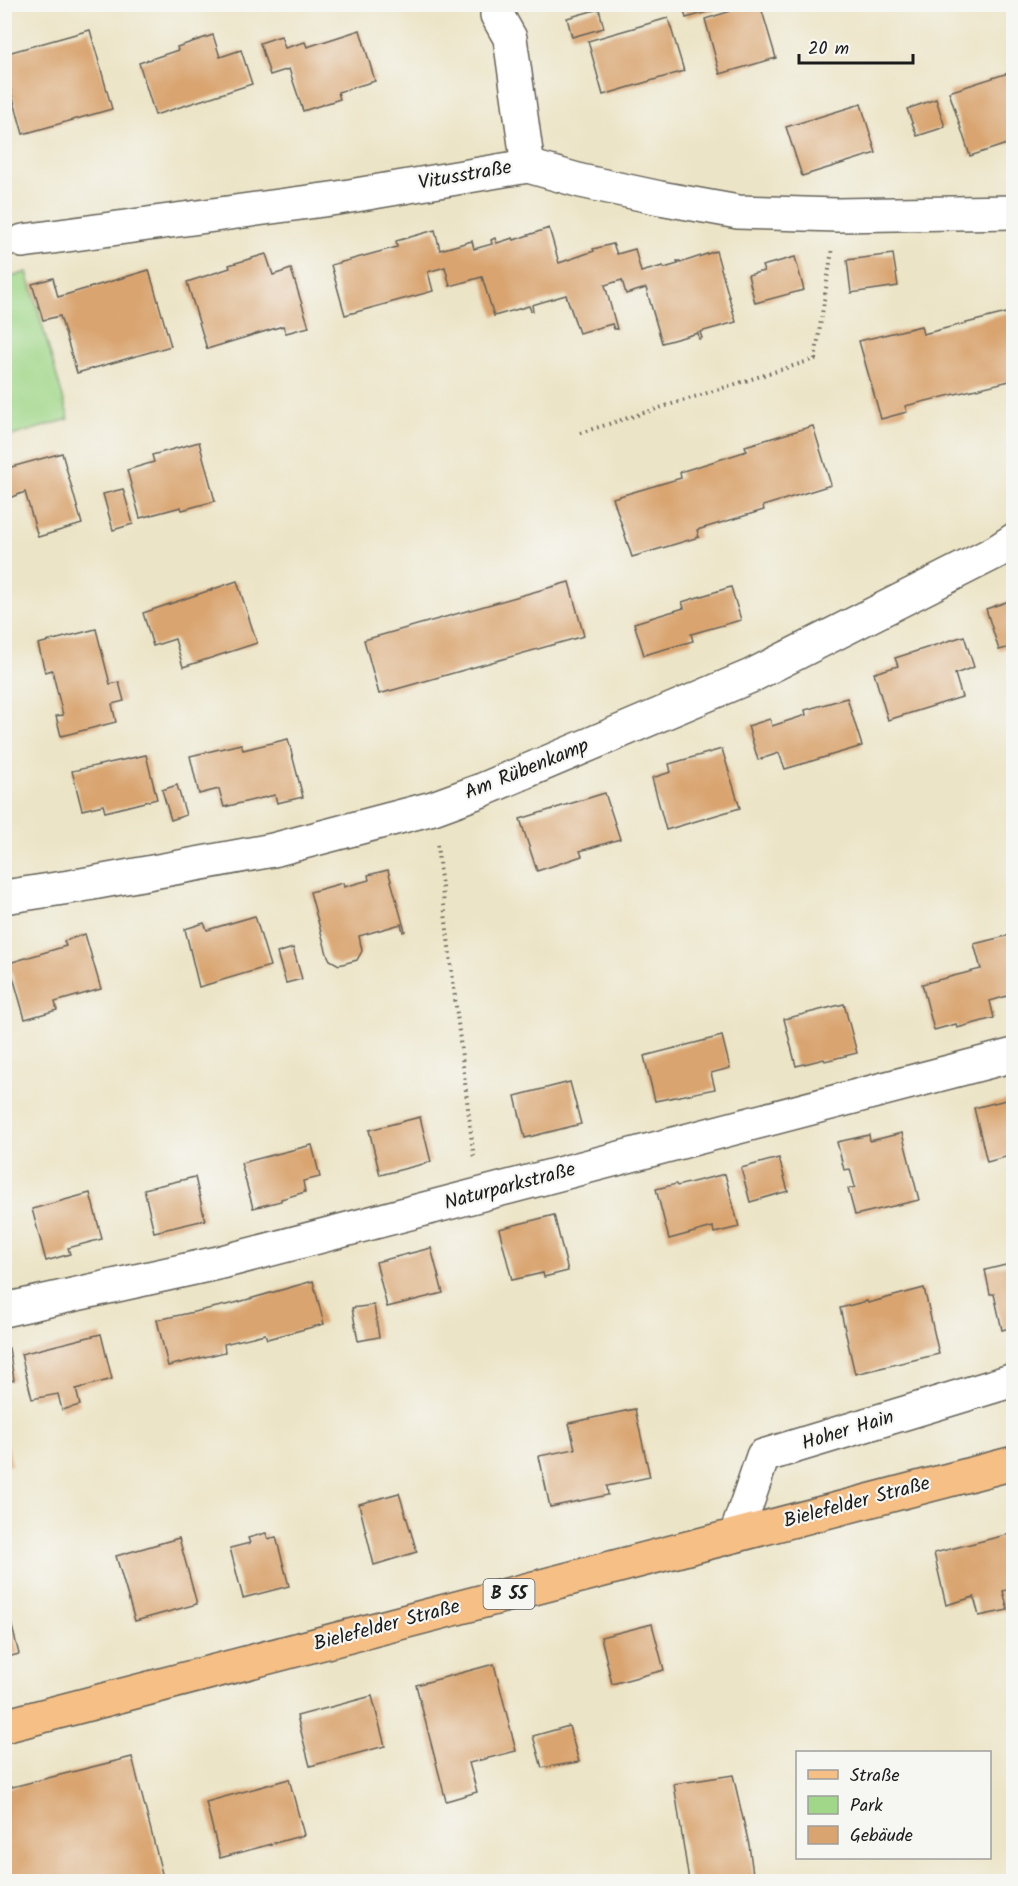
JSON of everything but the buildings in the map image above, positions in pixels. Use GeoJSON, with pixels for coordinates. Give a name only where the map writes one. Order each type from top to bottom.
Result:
{"type":"FeatureCollection","features":[{"type":"Feature","properties":{"kind":"main road","name":"Bielefelder Straße"},"geometry":{"type":"LineString","coordinates":[[4,1726],[1014,1463]]}},
{"type":"Feature","properties":{"kind":"street"},"geometry":{"type":"LineString","coordinates":[[498,8],[510,38],[528,166]]}},
{"type":"Feature","properties":{"kind":"street","name":"Vitusstraße"},"geometry":{"type":"LineString","coordinates":[[23,241],[338,198],[528,166],[580,181],[738,212],[837,215],[1014,212]]}},
{"type":"Feature","properties":{"kind":"street","name":"Am Rübenkamp"},"geometry":{"type":"LineString","coordinates":[[4,897],[76,886],[273,849],[433,808],[482,790],[751,676],[996,552],[1014,540]]}},
{"type":"Feature","properties":{"kind":"street","name":"Naturparkstraße"},"geometry":{"type":"LineString","coordinates":[[4,1310],[222,1262],[1014,1055]]}},
{"type":"Feature","properties":{"kind":"street","name":"Hoher Hain"},"geometry":{"type":"LineString","coordinates":[[736,1535],[763,1456],[1014,1380]]}},
{"type":"Feature","properties":{"kind":"path"},"geometry":{"type":"LineString","coordinates":[[580,433],[815,359],[837,215]]}},
{"type":"Feature","properties":{"kind":"path"},"geometry":{"type":"LineString","coordinates":[[433,808],[479,1196]]}},
{"type":"Feature","properties":{"kind":"green space"},"geometry":{"type":"Polygon","coordinates":[[[27,272],[69,419],[5,438],[5,279],[27,272]]]}}]}
